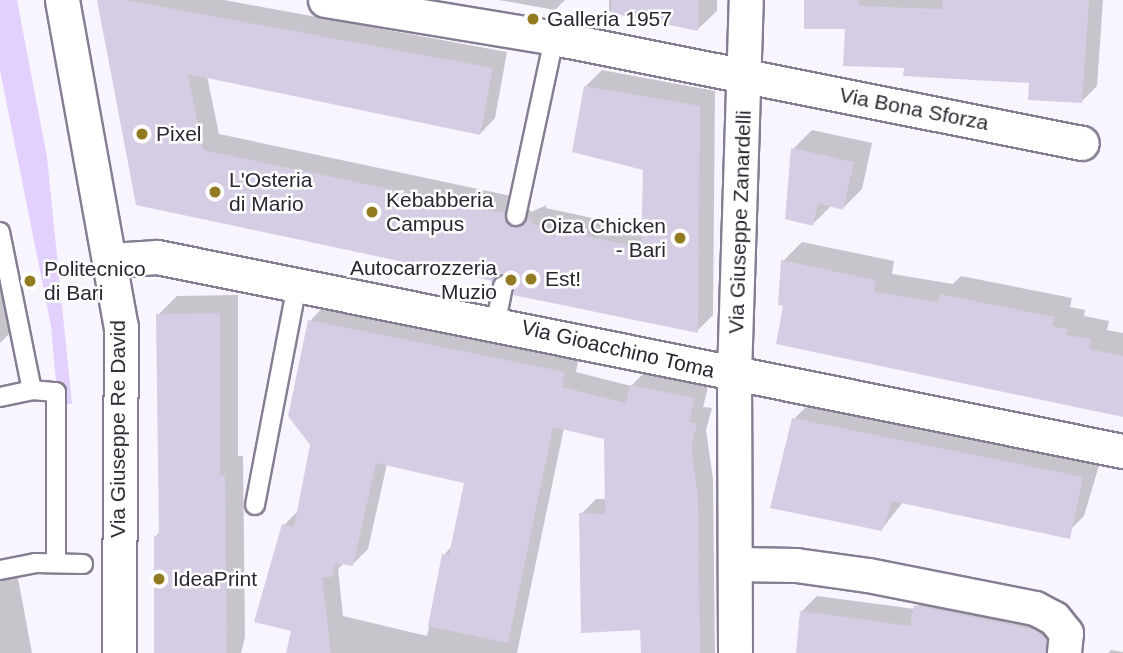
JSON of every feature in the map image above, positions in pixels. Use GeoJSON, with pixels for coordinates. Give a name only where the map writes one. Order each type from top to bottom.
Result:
{"type":"FeatureCollection","features":[{"type":"Feature","properties":{"kind":"street","name":"Via Giuseppe Re David"},"geometry":{"type":"LineString","coordinates":[[62,0],[121,327],[119,653]]}},
{"type":"Feature","properties":{"kind":"street","name":"Via Bona Sforza"},"geometry":{"type":"LineString","coordinates":[[325,0],[554,38],[1082,143]]}},
{"type":"Feature","properties":{"kind":"street","name":"Via Giuseppe Zanardelli"},"geometry":{"type":"LineString","coordinates":[[735,653],[734,375],[746,75],[746,0]]}},
{"type":"Feature","properties":{"kind":"street","name":"Via Gioacchino Toma"},"geometry":{"type":"LineString","coordinates":[[111,260],[157,257],[496,322],[734,375],[1123,451]]}},
{"type":"Feature","properties":{"kind":"street"},"geometry":{"type":"LineString","coordinates":[[735,564],[796,565],[868,575],[1035,608],[1054,618],[1066,633],[1064,653]]}},
{"type":"Feature","properties":{"kind":"lane"},"geometry":{"type":"LineString","coordinates":[[516,216],[554,38]]}},
{"type":"Feature","properties":{"kind":"lane"},"geometry":{"type":"LineString","coordinates":[[0,232],[32,390]]}},
{"type":"Feature","properties":{"kind":"lane"},"geometry":{"type":"LineString","coordinates":[[255,505],[297,284]]}},
{"type":"Feature","properties":{"kind":"lane"},"geometry":{"type":"LineString","coordinates":[[496,322],[503,286]]}},
{"type":"Feature","properties":{"kind":"lane"},"geometry":{"type":"LineString","coordinates":[[0,397],[32,390],[56,393],[56,563]]}},
{"type":"Feature","properties":{"kind":"lane"},"geometry":{"type":"LineString","coordinates":[[0,570],[56,563],[83,564]]}},
{"type":"Feature","properties":{"kind":"shaded area"},"geometry":{"type":"Polygon","coordinates":[[[0,0],[17,0],[47,157],[72,404],[58,404],[51,326],[0,70],[0,0]]]}},
{"type":"Feature","properties":{"kind":"building"},"geometry":{"type":"Polygon","coordinates":[[[97,0],[125,0],[493,68],[480,135],[188,74],[203,150],[504,213],[514,227],[532,218],[531,224],[641,248],[643,170],[572,152],[584,86],[700,106],[698,333],[513,295],[515,285],[506,275],[493,281],[136,205],[97,0]]]}},
{"type":"Feature","properties":{"kind":"building"},"geometry":{"type":"Polygon","coordinates":[[[612,0],[699,0],[698,31],[611,13],[612,0]]]}},
{"type":"Feature","properties":{"kind":"building"},"geometry":{"type":"Polygon","coordinates":[[[804,0],[858,0],[859,6],[942,9],[943,0],[1089,0],[1082,103],[1028,100],[1029,83],[903,76],[904,68],[843,66],[845,29],[804,29],[804,0]]]}},
{"type":"Feature","properties":{"kind":"building"},"geometry":{"type":"Polygon","coordinates":[[[791,148],[854,162],[843,210],[818,203],[813,226],[785,219],[791,148]]]}},
{"type":"Feature","properties":{"kind":"building"},"geometry":{"type":"Polygon","coordinates":[[[781,260],[876,280],[874,292],[938,302],[940,294],[1054,317],[1052,326],[1067,329],[1066,335],[1091,339],[1089,349],[1123,356],[1123,417],[776,344],[783,306],[778,305],[781,260]]]}},
{"type":"Feature","properties":{"kind":"building"},"geometry":{"type":"Polygon","coordinates":[[[220,313],[220,475],[225,475],[227,653],[154,653],[154,536],[159,536],[156,314],[220,313]]]}},
{"type":"Feature","properties":{"kind":"building"},"geometry":{"type":"Polygon","coordinates":[[[308,320],[565,372],[562,387],[626,403],[630,385],[695,398],[689,422],[697,424],[691,447],[698,496],[700,653],[641,653],[640,630],[581,633],[579,513],[605,514],[604,439],[553,427],[508,643],[428,626],[442,554],[449,555],[464,483],[376,463],[353,566],[335,563],[332,577],[322,577],[331,653],[286,653],[291,631],[254,622],[282,524],[294,527],[310,445],[288,416],[308,320]]]}},
{"type":"Feature","properties":{"kind":"building"},"geometry":{"type":"Polygon","coordinates":[[[792,418],[1083,477],[1070,539],[892,501],[882,531],[770,508],[792,418]]]}},
{"type":"Feature","properties":{"kind":"building"},"geometry":{"type":"Polygon","coordinates":[[[914,605],[1036,630],[1046,639],[1045,653],[796,653],[800,611],[910,626],[914,605]]]}},
{"type":"Feature","properties":{"kind":"place","name":"Galleria 1957"},"geometry":{"type":"Point","coordinates":[533,19]}},
{"type":"Feature","properties":{"kind":"place","name":"Pixel"},"geometry":{"type":"Point","coordinates":[142,134]}},
{"type":"Feature","properties":{"kind":"place","name":"L'Osteria di Mario"},"geometry":{"type":"Point","coordinates":[215,192]}},
{"type":"Feature","properties":{"kind":"place","name":"Kebabberia Campus"},"geometry":{"type":"Point","coordinates":[372,212]}},
{"type":"Feature","properties":{"kind":"place","name":"Oiza Chicken - Bari"},"geometry":{"type":"Point","coordinates":[680,238]}},
{"type":"Feature","properties":{"kind":"place","name":"Est!"},"geometry":{"type":"Point","coordinates":[531,279]}},
{"type":"Feature","properties":{"kind":"place","name":"Autocarrozzeria Muzio"},"geometry":{"type":"Point","coordinates":[511,280]}},
{"type":"Feature","properties":{"kind":"place","name":"Politecnico di Bari"},"geometry":{"type":"Point","coordinates":[30,281]}},
{"type":"Feature","properties":{"kind":"place","name":"IdeaPrint"},"geometry":{"type":"Point","coordinates":[159,579]}}]}
